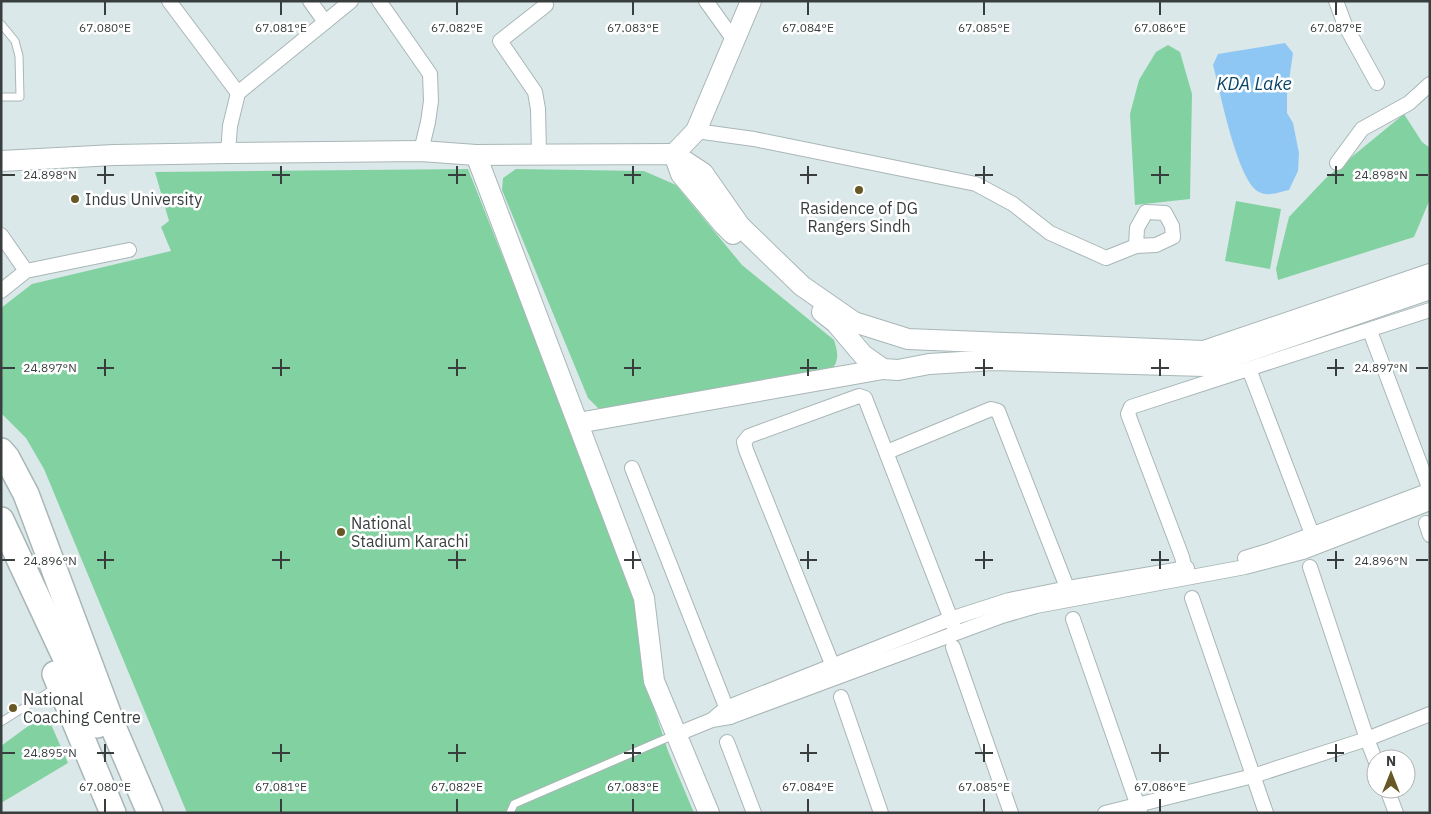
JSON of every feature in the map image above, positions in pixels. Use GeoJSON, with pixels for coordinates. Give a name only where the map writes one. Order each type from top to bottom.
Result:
{"type":"FeatureCollection","features":[{"type":"Feature","properties":{"kind":"highway"},"geometry":{"type":"LineString","coordinates":[[1,451],[7,458],[26,494],[167,813]]}},
{"type":"Feature","properties":{"kind":"highway"},"geometry":{"type":"LineString","coordinates":[[26,494],[114,729],[150,813]]}},
{"type":"Feature","properties":{"kind":"highway"},"geometry":{"type":"LineString","coordinates":[[1,520],[101,734],[134,813]]}},
{"type":"Feature","properties":{"kind":"highway"},"geometry":{"type":"LineString","coordinates":[[1,527],[24,603],[113,813]]}},
{"type":"Feature","properties":{"kind":"street"},"geometry":{"type":"LineString","coordinates":[[169,1],[238,93]]}},
{"type":"Feature","properties":{"kind":"street"},"geometry":{"type":"LineString","coordinates":[[310,1],[325,22]]}},
{"type":"Feature","properties":{"kind":"street"},"geometry":{"type":"LineString","coordinates":[[228,152],[230,126],[238,93],[351,1]]}},
{"type":"Feature","properties":{"kind":"street"},"geometry":{"type":"LineString","coordinates":[[379,1],[430,74],[431,101],[421,151]]}},
{"type":"Feature","properties":{"kind":"street"},"geometry":{"type":"LineString","coordinates":[[706,1],[734,40]]}},
{"type":"Feature","properties":{"kind":"street"},"geometry":{"type":"LineString","coordinates":[[674,154],[696,131],[751,1]]}},
{"type":"Feature","properties":{"kind":"street"},"geometry":{"type":"LineString","coordinates":[[1336,1],[1345,25],[1377,83]]}},
{"type":"Feature","properties":{"kind":"street"},"geometry":{"type":"LineString","coordinates":[[539,154],[538,109],[535,92],[500,41],[546,5]]}},
{"type":"Feature","properties":{"kind":"street"},"geometry":{"type":"LineString","coordinates":[[1337,163],[1362,129],[1409,103],[1430,84]]}},
{"type":"Feature","properties":{"kind":"street"},"geometry":{"type":"LineString","coordinates":[[696,131],[754,139],[976,184],[1013,204],[1050,233],[1106,258],[1136,246]]}},
{"type":"Feature","properties":{"kind":"street"},"geometry":{"type":"LineString","coordinates":[[1,160],[228,152],[421,151],[476,155],[674,154],[703,173],[740,226],[802,286],[854,322],[902,337],[1204,351],[1430,274]]}},
{"type":"Feature","properties":{"kind":"street"},"geometry":{"type":"LineString","coordinates":[[674,154],[681,174],[723,224],[782,280],[836,323],[863,355],[883,370]]}},
{"type":"Feature","properties":{"kind":"street"},"geometry":{"type":"LineString","coordinates":[[476,155],[644,598],[654,681],[709,813]]}},
{"type":"Feature","properties":{"kind":"street"},"geometry":{"type":"LineString","coordinates":[[1,234],[26,271]]}},
{"type":"Feature","properties":{"kind":"street"},"geometry":{"type":"LineString","coordinates":[[1,291],[26,271],[129,250]]}},
{"type":"Feature","properties":{"kind":"street"},"geometry":{"type":"LineString","coordinates":[[578,423],[828,379],[929,364],[994,360],[1205,366],[1430,289]]}},
{"type":"Feature","properties":{"kind":"street"},"geometry":{"type":"LineString","coordinates":[[1186,573],[1182,557],[1128,410],[1131,407],[1430,310]]}},
{"type":"Feature","properties":{"kind":"street"},"geometry":{"type":"LineString","coordinates":[[1186,573],[1246,557],[1430,490],[1370,331]]}},
{"type":"Feature","properties":{"kind":"street"},"geometry":{"type":"LineString","coordinates":[[845,368],[848,337]]}},
{"type":"Feature","properties":{"kind":"street"},"geometry":{"type":"LineString","coordinates":[[828,379],[863,355],[902,337]]}},
{"type":"Feature","properties":{"kind":"street"},"geometry":{"type":"LineString","coordinates":[[902,337],[915,354],[909,368]]}},
{"type":"Feature","properties":{"kind":"street"},"geometry":{"type":"LineString","coordinates":[[1249,369],[1312,534]]}},
{"type":"Feature","properties":{"kind":"street"},"geometry":{"type":"LineString","coordinates":[[835,672],[744,442],[749,436],[859,396],[865,398],[869,405],[956,632]]}},
{"type":"Feature","properties":{"kind":"street"},"geometry":{"type":"LineString","coordinates":[[887,452],[991,409],[998,411],[1070,594]]}},
{"type":"Feature","properties":{"kind":"street"},"geometry":{"type":"LineString","coordinates":[[632,468],[728,713]]}},
{"type":"Feature","properties":{"kind":"street"},"geometry":{"type":"LineString","coordinates":[[835,672],[950,619],[1009,600],[1070,594],[1186,573],[1245,567],[1303,552],[1430,503]]}},
{"type":"Feature","properties":{"kind":"street"},"geometry":{"type":"LineString","coordinates":[[1310,567],[1371,749]]}},
{"type":"Feature","properties":{"kind":"street"},"geometry":{"type":"LineString","coordinates":[[675,735],[835,672],[1070,594]]}},
{"type":"Feature","properties":{"kind":"street"},"geometry":{"type":"LineString","coordinates":[[1192,598],[1266,813]]}},
{"type":"Feature","properties":{"kind":"street"},"geometry":{"type":"LineString","coordinates":[[1073,619],[1139,809]]}},
{"type":"Feature","properties":{"kind":"street"},"geometry":{"type":"LineString","coordinates":[[953,647],[1011,813]]}},
{"type":"Feature","properties":{"kind":"street"},"geometry":{"type":"LineString","coordinates":[[841,697],[881,813]]}},
{"type":"Feature","properties":{"kind":"street"},"geometry":{"type":"LineString","coordinates":[[1105,813],[1139,809],[1253,776],[1367,739],[1430,714]]}},
{"type":"Feature","properties":{"kind":"street"},"geometry":{"type":"LineString","coordinates":[[727,742],[754,813]]}},
{"type":"Feature","properties":{"kind":"street"},"geometry":{"type":"LineString","coordinates":[[1391,799],[1396,813]]}},
{"type":"Feature","properties":{"kind":"lane"},"geometry":{"type":"LineString","coordinates":[[1,24],[15,41],[19,56],[20,98],[1,98]]}},
{"type":"Feature","properties":{"kind":"lane"},"geometry":{"type":"LineString","coordinates":[[1,722],[60,686]]}},
{"type":"Feature","properties":{"kind":"lane"},"geometry":{"type":"LineString","coordinates":[[510,813],[514,804],[675,735]]}},
{"type":"Feature","properties":{"kind":"green space"},"geometry":{"type":"Polygon","coordinates":[[[1168,45],[1180,52],[1192,94],[1190,199],[1135,205],[1130,114],[1139,80],[1156,52],[1168,45]]]}},
{"type":"Feature","properties":{"kind":"green space"},"geometry":{"type":"Polygon","coordinates":[[[1404,114],[1422,142],[1430,148],[1430,199],[1414,237],[1278,280],[1276,269],[1289,217],[1326,178],[1404,114]]]}},
{"type":"Feature","properties":{"kind":"green space","name":"National Stadium Karachi"},"geometry":{"type":"Polygon","coordinates":[[[468,169],[637,596],[646,684],[668,751],[694,813],[187,813],[44,469],[26,438],[1,413],[1,308],[32,284],[171,251],[161,227],[169,221],[155,172],[468,169]]]}},
{"type":"Feature","properties":{"kind":"green space"},"geometry":{"type":"Polygon","coordinates":[[[516,169],[644,171],[676,185],[742,265],[834,340],[837,358],[834,366],[828,374],[612,408],[598,408],[588,398],[502,190],[503,178],[516,169]]]}},
{"type":"Feature","properties":{"kind":"green space"},"geometry":{"type":"Polygon","coordinates":[[[1236,201],[1281,209],[1270,269],[1225,261],[1236,201]]]}},
{"type":"Feature","properties":{"kind":"green space"},"geometry":{"type":"Polygon","coordinates":[[[46,713],[68,763],[1,803],[1,746],[46,713]]]}},
{"type":"Feature","properties":{"kind":"water","name":"KDA Lake"},"geometry":{"type":"Polygon","coordinates":[[[1285,43],[1293,53],[1287,95],[1287,113],[1293,123],[1299,153],[1298,171],[1289,190],[1266,194],[1259,192],[1251,184],[1237,154],[1230,134],[1213,65],[1218,54],[1285,43]]]}},
{"type":"Feature","properties":{"kind":"place","name":"Rasidence of DG Rangers Sindh"},"geometry":{"type":"Point","coordinates":[859,190]}},
{"type":"Feature","properties":{"kind":"place","name":"Indus University"},"geometry":{"type":"Point","coordinates":[75,199]}},
{"type":"Feature","properties":{"kind":"place","name":"National Stadium Karachi"},"geometry":{"type":"Point","coordinates":[341,532]}},
{"type":"Feature","properties":{"kind":"place","name":"National Coaching Centre"},"geometry":{"type":"Point","coordinates":[13,708]}}]}
